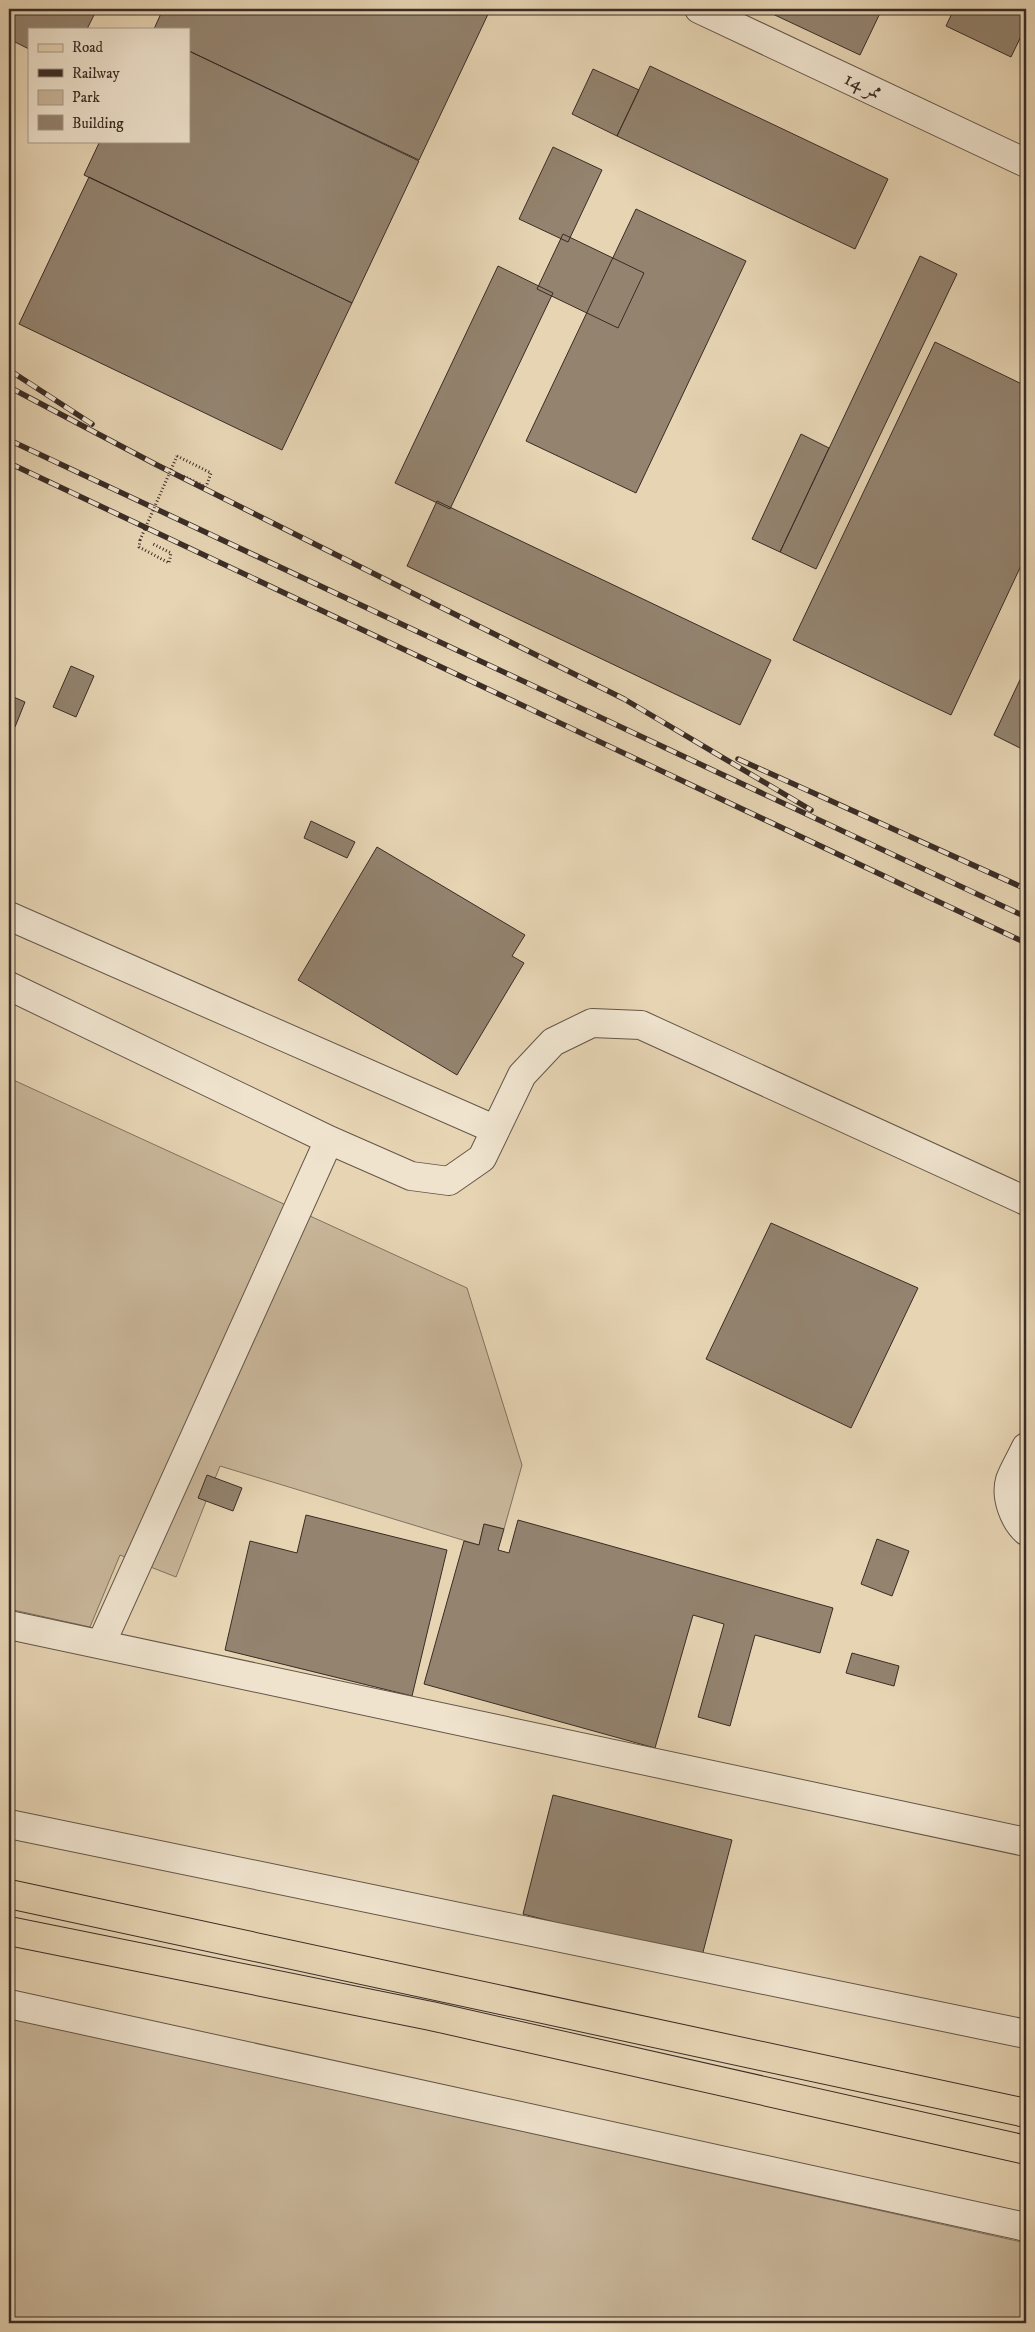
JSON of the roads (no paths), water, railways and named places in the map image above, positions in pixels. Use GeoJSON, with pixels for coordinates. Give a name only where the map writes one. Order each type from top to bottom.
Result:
{"type":"FeatureCollection","features":[{"type":"Feature","properties":{"kind":"main road"},"geometry":{"type":"LineString","coordinates":[[9,1894],[1026,2113]]}},
{"type":"Feature","properties":{"kind":"main road"},"geometry":{"type":"LineString","coordinates":[[9,1931],[431,2016],[1026,2150]]}},
{"type":"Feature","properties":{"kind":"street","name":"ممر 14"},"geometry":{"type":"LineString","coordinates":[[699,9],[1026,163]]}},
{"type":"Feature","properties":{"kind":"street"},"geometry":{"type":"LineString","coordinates":[[9,916],[494,1129]]}},
{"type":"Feature","properties":{"kind":"street"},"geometry":{"type":"LineString","coordinates":[[9,986],[329,1140],[410,1176],[449,1181],[482,1158],[494,1129],[522,1075],[553,1042],[592,1023],[641,1025],[1026,1201]]}},
{"type":"Feature","properties":{"kind":"street"},"geometry":{"type":"LineString","coordinates":[[101,1644],[329,1140]]}},
{"type":"Feature","properties":{"kind":"street"},"geometry":{"type":"LineString","coordinates":[[1024,1530],[1009,1501],[1010,1481],[1026,1447]]}},
{"type":"Feature","properties":{"kind":"street"},"geometry":{"type":"LineString","coordinates":[[9,1625],[1026,1842]]}},
{"type":"Feature","properties":{"kind":"street"},"geometry":{"type":"LineString","coordinates":[[9,1824],[1026,2034]]}},
{"type":"Feature","properties":{"kind":"street"},"geometry":{"type":"LineString","coordinates":[[9,2004],[1026,2227]]}},
{"type":"Feature","properties":{"kind":"railway"},"geometry":{"type":"LineString","coordinates":[[9,370],[92,424]]}},
{"type":"Feature","properties":{"kind":"railway"},"geometry":{"type":"LineString","coordinates":[[9,387],[155,464],[624,699],[811,810]]}},
{"type":"Feature","properties":{"kind":"railway"},"geometry":{"type":"LineString","coordinates":[[9,440],[1026,917]]}},
{"type":"Feature","properties":{"kind":"railway"},"geometry":{"type":"LineString","coordinates":[[9,463],[1026,943]]}},
{"type":"Feature","properties":{"kind":"railway"},"geometry":{"type":"LineString","coordinates":[[738,759],[1026,889]]}}]}
